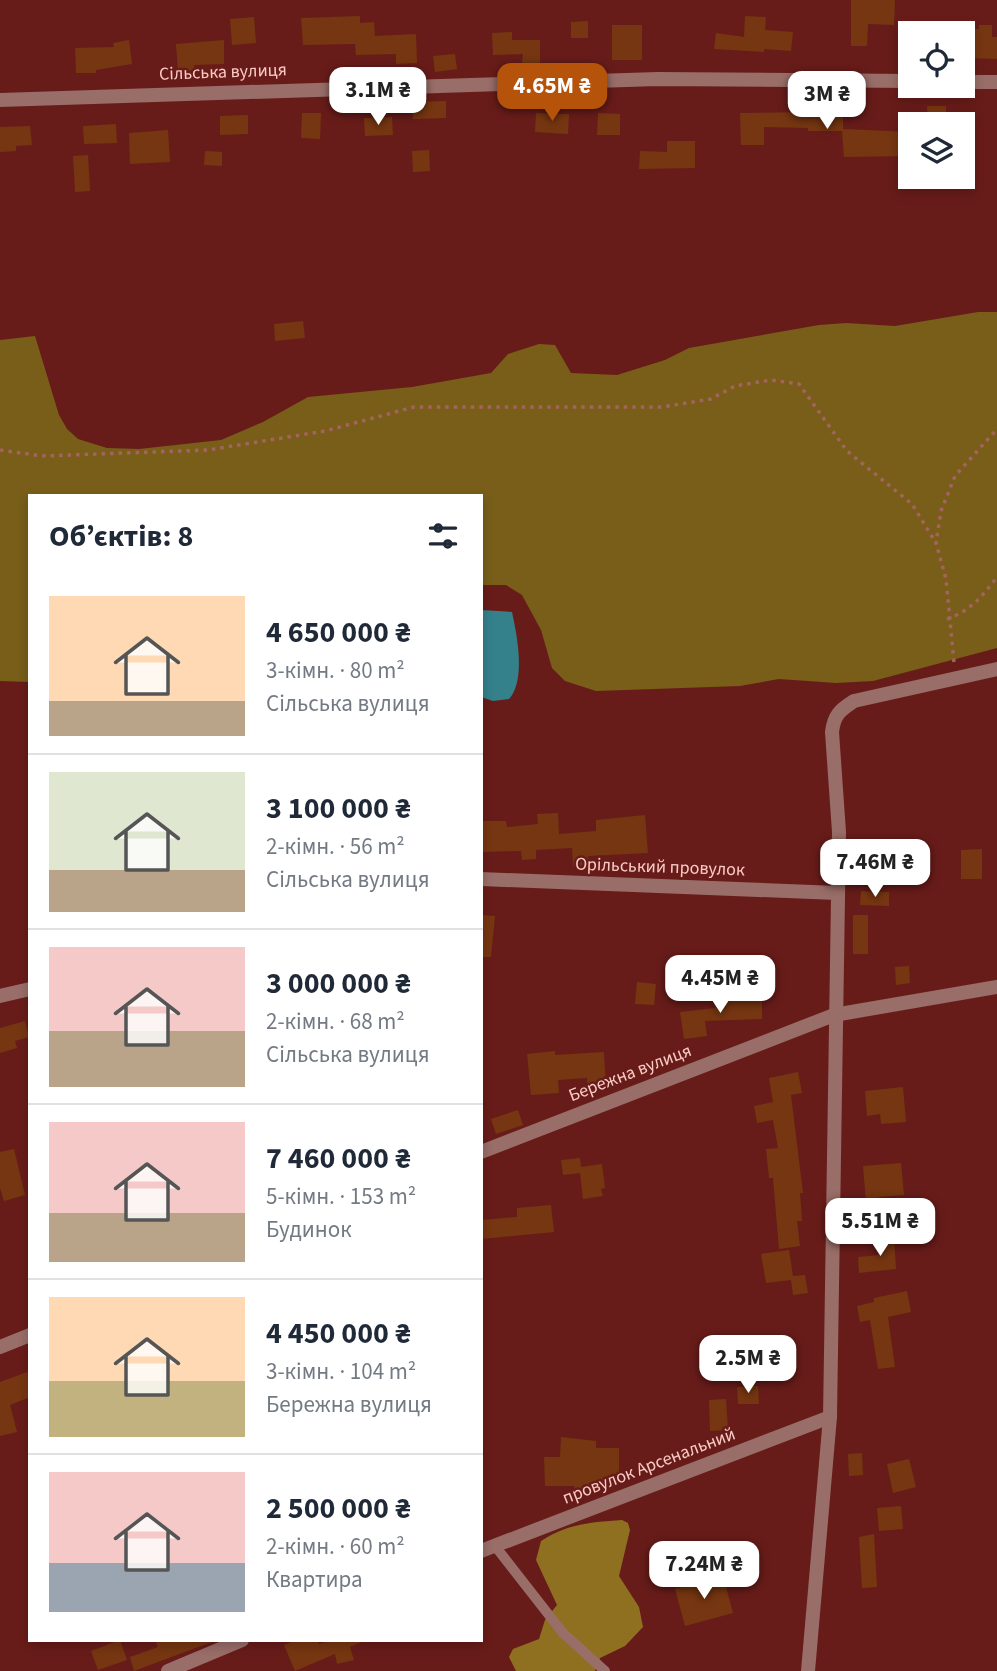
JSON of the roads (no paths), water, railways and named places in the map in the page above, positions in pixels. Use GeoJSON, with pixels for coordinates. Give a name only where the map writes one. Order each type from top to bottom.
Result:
{"type":"FeatureCollection","features":[{"type":"Feature","properties":{"kind":"street","name":"Сільська вулиця"},"geometry":{"type":"LineString","coordinates":[[0,100],[658,79],[898,81]]}},
{"type":"Feature","properties":{"kind":"street"},"geometry":{"type":"LineString","coordinates":[[975,82],[997,82]]}},
{"type":"Feature","properties":{"kind":"street"},"geometry":{"type":"LineString","coordinates":[[808,1671],[830,1417],[839,832],[832,732],[840,710],[854,701],[997,669]]}},
{"type":"Feature","properties":{"kind":"street","name":"Орільський провулок"},"geometry":{"type":"LineString","coordinates":[[483,879],[837,893]]}},
{"type":"Feature","properties":{"kind":"street","name":"Бережна вулиця"},"geometry":{"type":"LineString","coordinates":[[483,1151],[835,1015],[997,987]]}},
{"type":"Feature","properties":{"kind":"street"},"geometry":{"type":"LineString","coordinates":[[0,996],[28,989]]}},
{"type":"Feature","properties":{"kind":"street"},"geometry":{"type":"LineString","coordinates":[[0,1348],[28,1336]]}},
{"type":"Feature","properties":{"kind":"street","name":"провулок Арсенальний"},"geometry":{"type":"LineString","coordinates":[[488,1548],[830,1417]]}},
{"type":"Feature","properties":{"kind":"street"},"geometry":{"type":"LineString","coordinates":[[169,1671],[237,1642]]}},
{"type":"Feature","properties":{"kind":"lane"},"geometry":{"type":"LineString","coordinates":[[488,1548],[563,1633],[605,1671]]}},
{"type":"Feature","properties":{"kind":"water"},"geometry":{"type":"Polygon","coordinates":[[[483,610],[512,612],[518,645],[519,669],[514,691],[509,699],[493,701],[483,698],[483,610]]]}}]}
